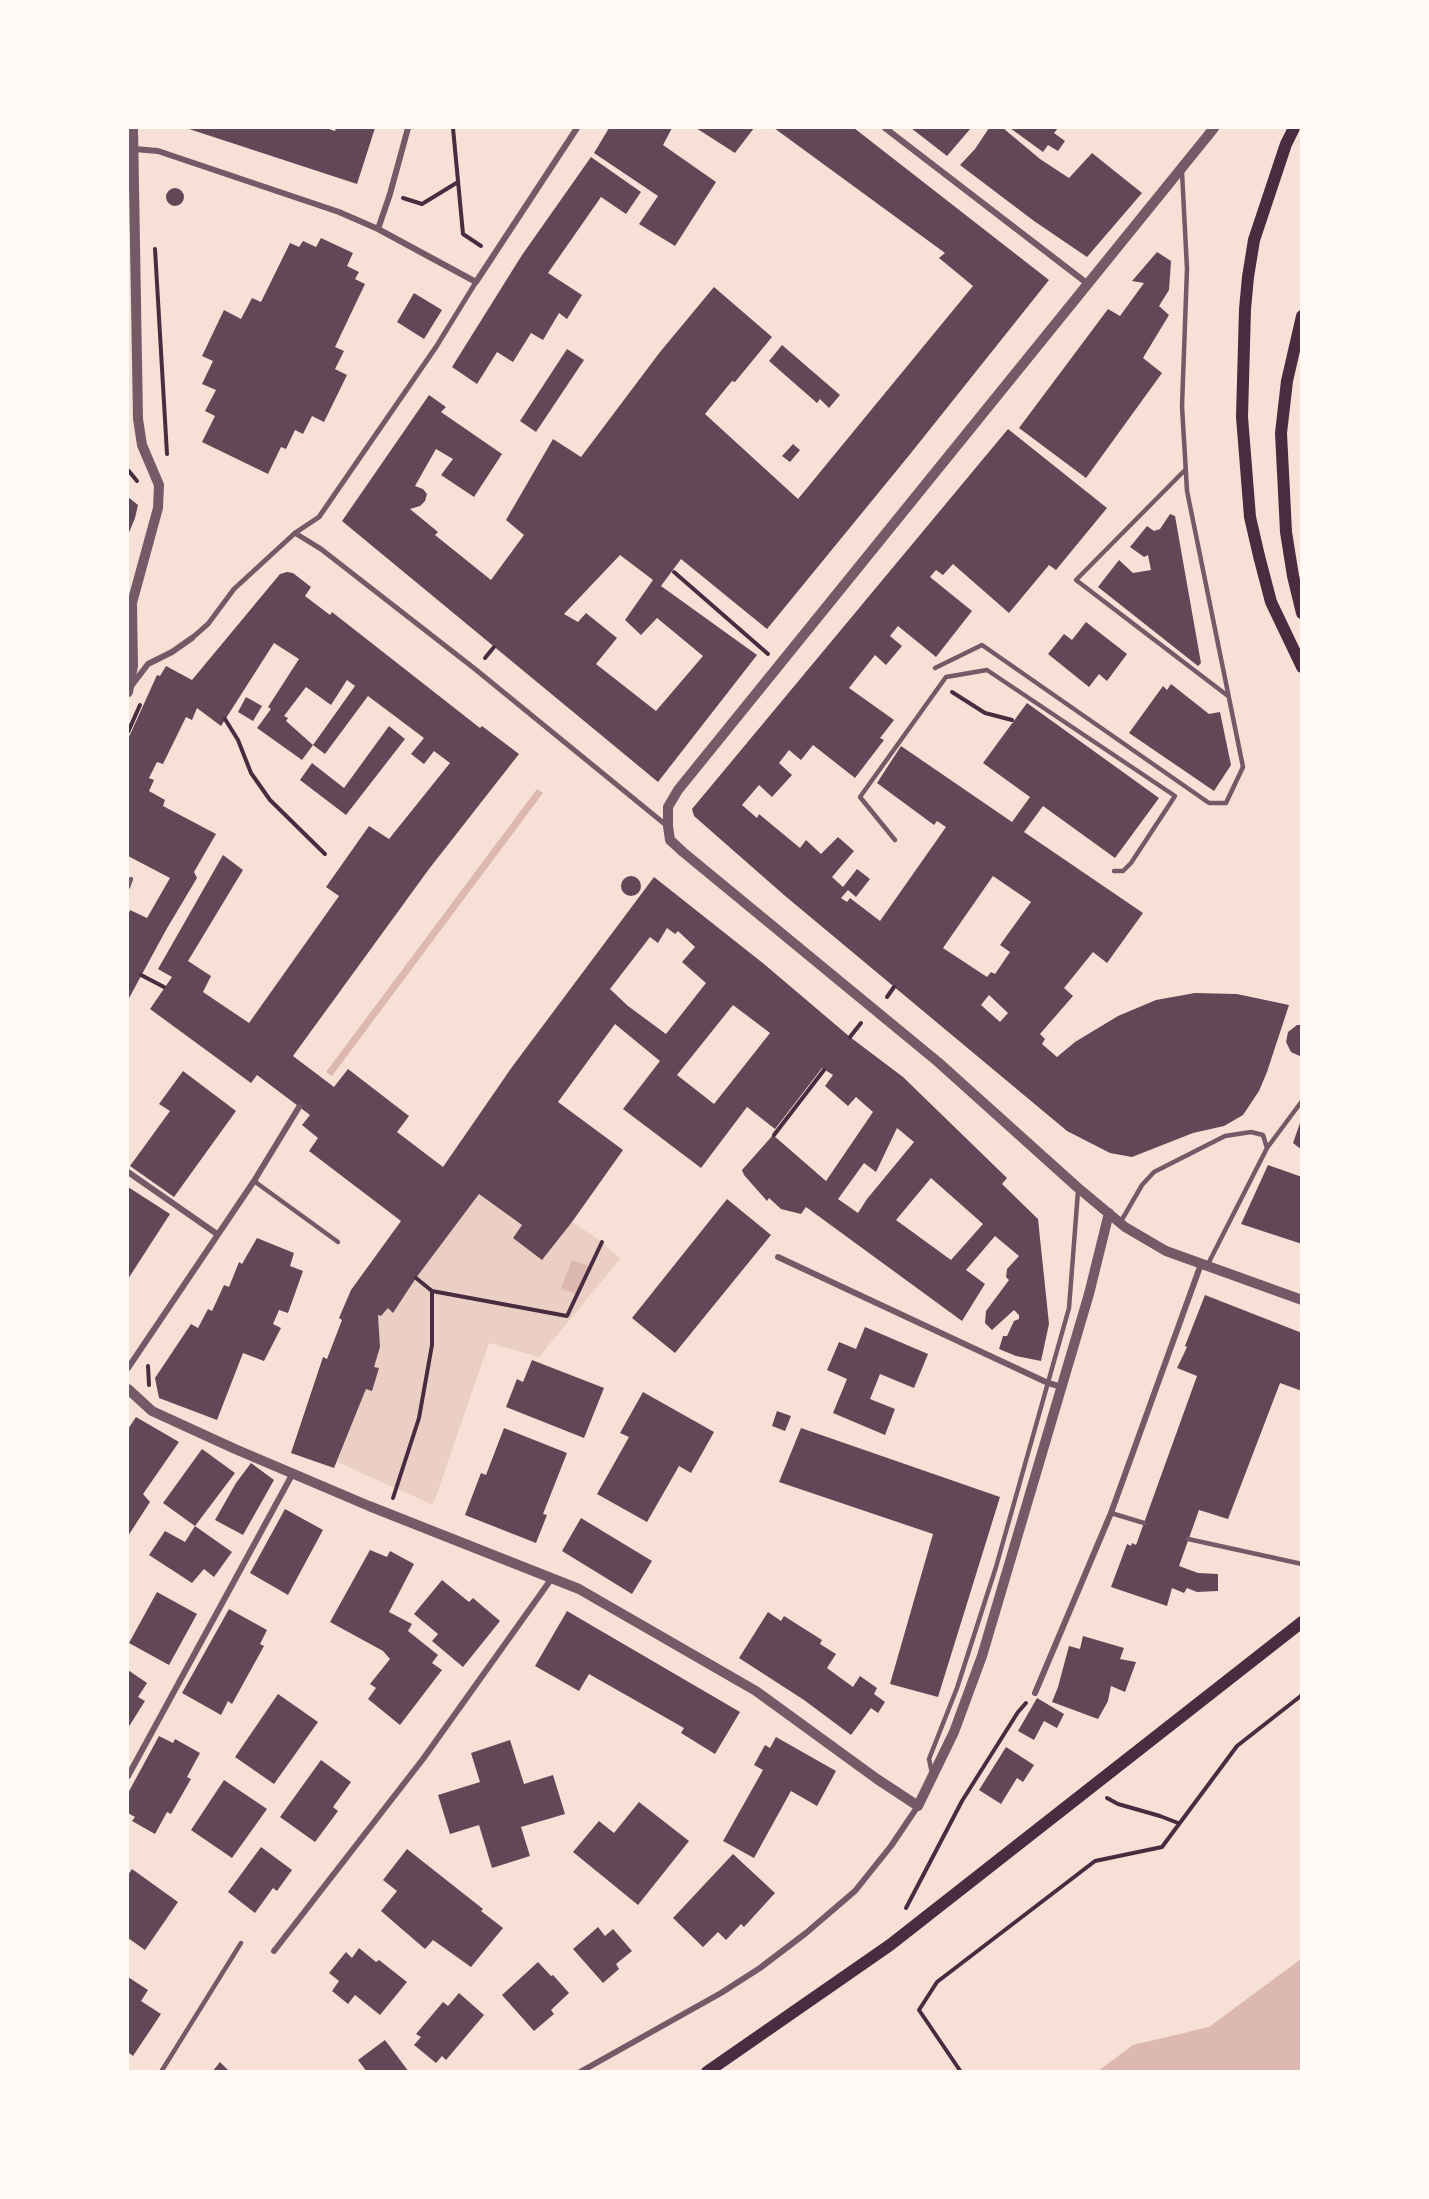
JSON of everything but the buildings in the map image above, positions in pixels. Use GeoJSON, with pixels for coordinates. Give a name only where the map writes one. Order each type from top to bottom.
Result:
{"type":"FeatureCollection","features":[{"type":"Feature","properties":{"kind":"main road"},"geometry":{"type":"LineString","coordinates":[[1294,128],[1286,144],[1254,240],[1248,277],[1243,348],[1242,417],[1250,517],[1259,556],[1271,602],[1302,667]]}},
{"type":"Feature","properties":{"kind":"main road"},"geometry":{"type":"LineString","coordinates":[[1302,316],[1287,381],[1281,434],[1286,532],[1302,613]]}},
{"type":"Feature","properties":{"kind":"main road"},"geometry":{"type":"LineString","coordinates":[[706,2072],[890,1945],[1302,1622]]}},
{"type":"Feature","properties":{"kind":"street"},"geometry":{"type":"LineString","coordinates":[[129,690],[133,666],[132,603],[158,508],[159,485],[142,445],[138,419],[134,128]]}},
{"type":"Feature","properties":{"kind":"street"},"geometry":{"type":"LineString","coordinates":[[378,229],[408,128]]}},
{"type":"Feature","properties":{"kind":"street"},"geometry":{"type":"LineString","coordinates":[[129,690],[148,664],[172,652],[192,638],[208,624],[234,590],[295,532],[319,517],[436,347],[576,128]]}},
{"type":"Feature","properties":{"kind":"street"},"geometry":{"type":"LineString","coordinates":[[885,128],[1088,284]]}},
{"type":"Feature","properties":{"kind":"street"},"geometry":{"type":"LineString","coordinates":[[1214,128],[678,790],[668,807],[668,826],[670,840],[682,852],[938,1062],[1078,1188],[1120,1222],[1166,1251],[1302,1300]]}},
{"type":"Feature","properties":{"kind":"street"},"geometry":{"type":"LineString","coordinates":[[134,149],[158,151],[339,212],[378,229],[477,282]]}},
{"type":"Feature","properties":{"kind":"street"},"geometry":{"type":"LineString","coordinates":[[295,532],[321,549],[475,669],[668,826]]}},
{"type":"Feature","properties":{"kind":"street"},"geometry":{"type":"LineString","coordinates":[[128,1368],[254,1181],[299,1107]]}},
{"type":"Feature","properties":{"kind":"street"},"geometry":{"type":"LineString","coordinates":[[128,1172],[217,1234]]}},
{"type":"Feature","properties":{"kind":"street"},"geometry":{"type":"LineString","coordinates":[[580,2072],[721,1993],[760,1968],[806,1933],[855,1891],[891,1846],[918,1806],[933,1779],[970,1692],[1089,1294],[1108,1213]]}},
{"type":"Feature","properties":{"kind":"street"},"geometry":{"type":"LineString","coordinates":[[778,1257],[1048,1383],[1062,1387]]}},
{"type":"Feature","properties":{"kind":"street"},"geometry":{"type":"LineString","coordinates":[[1035,1693],[1111,1513],[1204,1265]]}},
{"type":"Feature","properties":{"kind":"street"},"geometry":{"type":"LineString","coordinates":[[128,1389],[152,1411],[292,1473],[579,1589],[756,1690],[877,1779],[918,1806]]}},
{"type":"Feature","properties":{"kind":"street"},"geometry":{"type":"LineString","coordinates":[[128,1776],[292,1473]]}},
{"type":"Feature","properties":{"kind":"street"},"geometry":{"type":"LineString","coordinates":[[274,1951],[423,1759],[552,1578]]}},
{"type":"Feature","properties":{"kind":"lane"},"geometry":{"type":"LineString","coordinates":[[935,668],[982,645],[1209,803],[1226,803],[1243,767],[1187,491],[1182,406],[1187,269],[1182,170]]}},
{"type":"Feature","properties":{"kind":"lane"},"geometry":{"type":"LineString","coordinates":[[1186,469],[1076,580],[1228,696]]}},
{"type":"Feature","properties":{"kind":"lane"},"geometry":{"type":"LineString","coordinates":[[895,840],[860,797],[946,677],[987,669],[1175,796],[1131,863],[1123,871],[1114,871]]}},
{"type":"Feature","properties":{"kind":"lane"},"geometry":{"type":"LineString","coordinates":[[128,886],[131,879]]}},
{"type":"Feature","properties":{"kind":"lane"},"geometry":{"type":"LineString","coordinates":[[1204,1265],[1267,1148],[1302,1101]]}},
{"type":"Feature","properties":{"kind":"lane"},"geometry":{"type":"LineString","coordinates":[[1120,1222],[1142,1185],[1154,1172],[1225,1136],[1251,1132],[1263,1135],[1267,1148]]}},
{"type":"Feature","properties":{"kind":"lane"},"geometry":{"type":"LineString","coordinates":[[254,1181],[338,1242]]}},
{"type":"Feature","properties":{"kind":"lane"},"geometry":{"type":"LineString","coordinates":[[933,1779],[929,1760],[957,1689],[996,1567],[1069,1308],[1078,1188]]}},
{"type":"Feature","properties":{"kind":"lane"},"geometry":{"type":"LineString","coordinates":[[1111,1513],[1144,1523]]}},
{"type":"Feature","properties":{"kind":"lane"},"geometry":{"type":"LineString","coordinates":[[1188,1539],[1302,1564]]}},
{"type":"Feature","properties":{"kind":"lane"},"geometry":{"type":"LineString","coordinates":[[161,2072],[241,1943]]}},
{"type":"Feature","properties":{"kind":"path"},"geometry":{"type":"LineString","coordinates":[[453,128],[463,234],[494,255]]}},
{"type":"Feature","properties":{"kind":"path"},"geometry":{"type":"LineString","coordinates":[[390,194],[422,204],[458,182]]}},
{"type":"Feature","properties":{"kind":"path"},"geometry":{"type":"LineString","coordinates":[[155,247],[167,459]]}},
{"type":"Feature","properties":{"kind":"path"},"geometry":{"type":"LineString","coordinates":[[128,470],[139,484]]}},
{"type":"Feature","properties":{"kind":"path"},"geometry":{"type":"LineString","coordinates":[[674,572],[780,664]]}},
{"type":"Feature","properties":{"kind":"path"},"geometry":{"type":"LineString","coordinates":[[946,677],[952,692],[985,713],[1012,720]]}},
{"type":"Feature","properties":{"kind":"path"},"geometry":{"type":"LineString","coordinates":[[225,719],[238,740],[251,773],[270,800],[325,854]]}},
{"type":"Feature","properties":{"kind":"path"},"geometry":{"type":"LineString","coordinates":[[141,975],[164,987]]}},
{"type":"Feature","properties":{"kind":"path"},"geometry":{"type":"LineString","coordinates":[[887,997],[894,987]]}},
{"type":"Feature","properties":{"kind":"path"},"geometry":{"type":"LineString","coordinates":[[850,1037],[861,1023]]}},
{"type":"Feature","properties":{"kind":"path"},"geometry":{"type":"LineString","coordinates":[[774,1135],[824,1070]]}},
{"type":"Feature","properties":{"kind":"path"},"geometry":{"type":"LineString","coordinates":[[416,1278],[432,1291],[567,1316],[602,1242]]}},
{"type":"Feature","properties":{"kind":"path"},"geometry":{"type":"LineString","coordinates":[[388,1513],[419,1418],[432,1345],[432,1291]]}},
{"type":"Feature","properties":{"kind":"path"},"geometry":{"type":"LineString","coordinates":[[149,1362],[147,1367],[151,1395]]}},
{"type":"Feature","properties":{"kind":"path"},"geometry":{"type":"LineString","coordinates":[[903,1915],[962,1801],[1018,1712],[1035,1693]]}},
{"type":"Feature","properties":{"kind":"path"},"geometry":{"type":"LineString","coordinates":[[961,2072],[920,2010],[937,1982],[1095,1861],[1161,1847],[1237,1746],[1302,1695]]}},
{"type":"Feature","properties":{"kind":"path"},"geometry":{"type":"LineString","coordinates":[[1091,1788],[1118,1804],[1178,1823]]}},
{"type":"Feature","properties":{"kind":"shaded area"},"geometry":{"type":"Polygon","coordinates":[[[537,789],[543,793],[332,1076],[326,1072],[537,789]]]}},
{"type":"Feature","properties":{"kind":"shaded area"},"geometry":{"type":"Polygon","coordinates":[[[479,1194],[522,1225],[513,1238],[542,1259],[572,1222],[602,1242],[620,1259],[539,1357],[489,1343],[433,1505],[337,1462],[366,1389],[378,1368],[374,1367],[380,1347],[378,1315],[381,1316],[388,1308],[393,1313],[416,1278],[479,1194]]]}},
{"type":"Feature","properties":{"kind":"shaded area"},"geometry":{"type":"Polygon","coordinates":[[[572,1260],[589,1266],[579,1295],[561,1289],[572,1260]]]}},
{"type":"Feature","properties":{"kind":"shaded area"},"geometry":{"type":"Polygon","coordinates":[[[1301,1959],[1301,2071],[1098,2071],[1133,2045],[1209,2027],[1301,1959]]]}}]}
